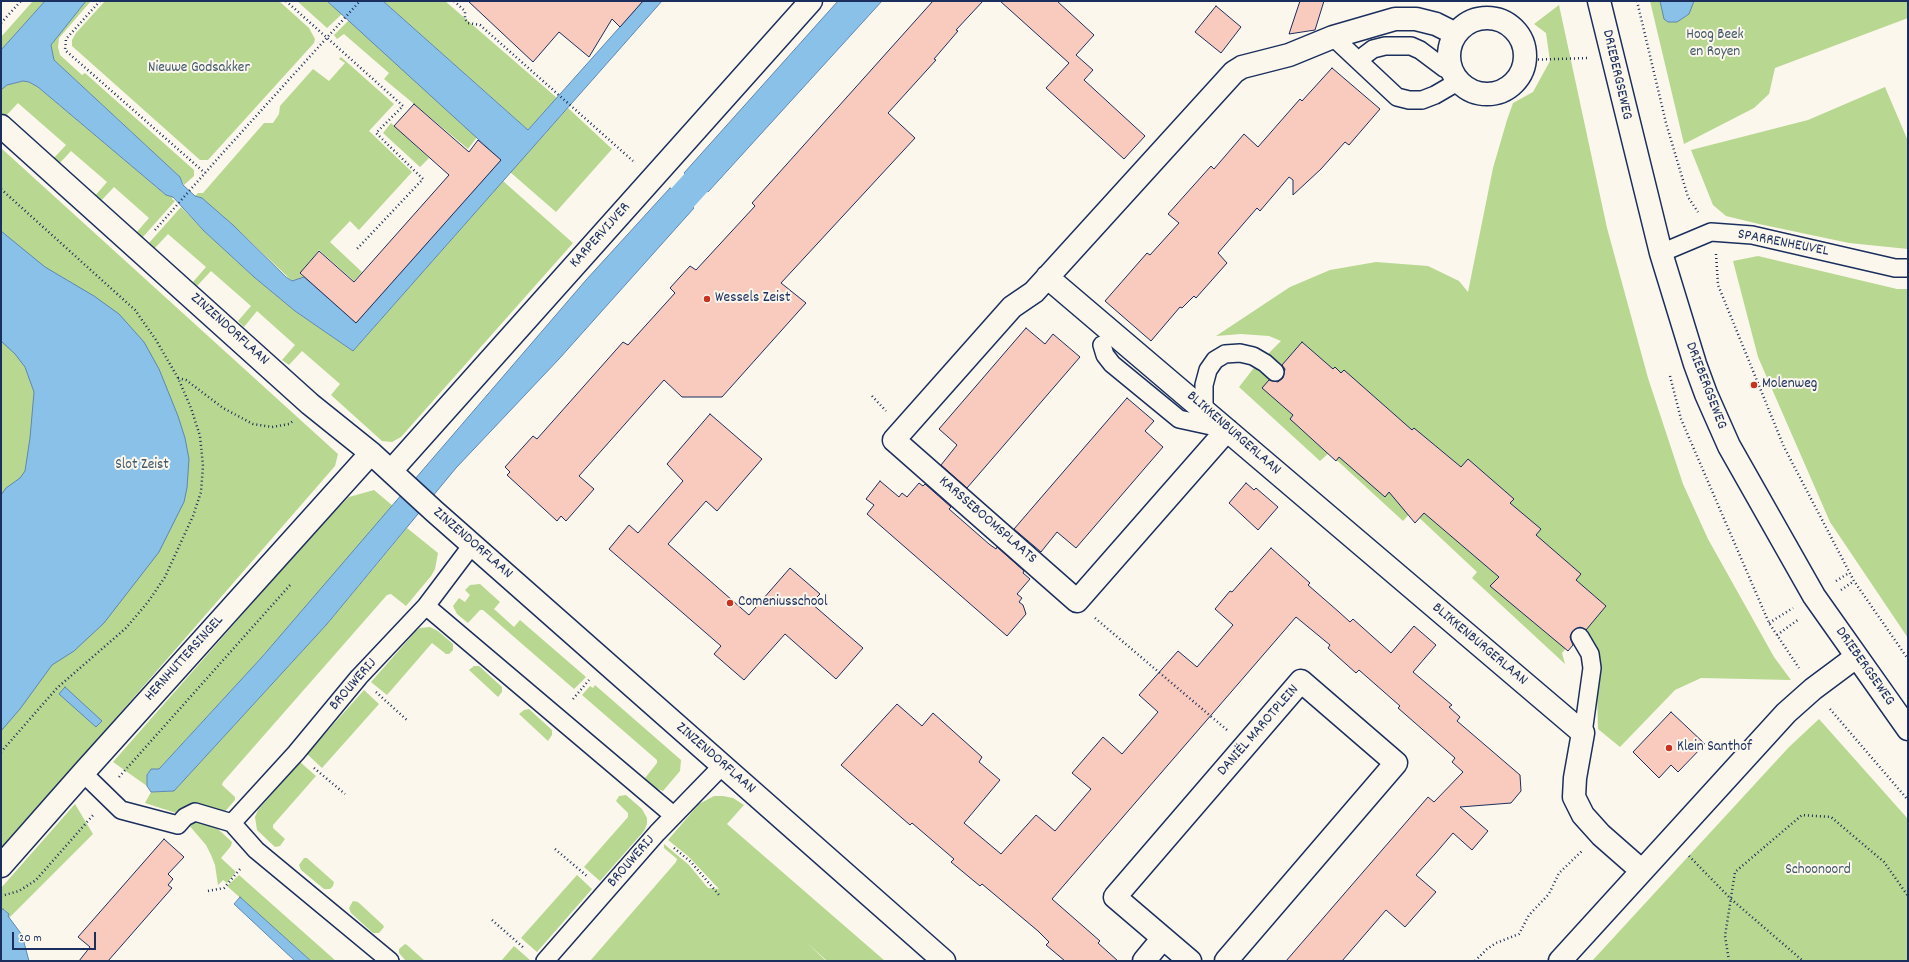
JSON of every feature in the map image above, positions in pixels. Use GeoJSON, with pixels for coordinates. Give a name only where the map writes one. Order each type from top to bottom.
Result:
{"type":"FeatureCollection","features":[{"type":"Feature","properties":{"kind":"street","name":"KARPERVIJVER"},"geometry":{"type":"LineString","coordinates":[[395,475],[659,172],[812,1]]}},
{"type":"Feature","properties":{"kind":"street","name":"DRIEBERGSEWEG"},"geometry":{"type":"LineString","coordinates":[[1599,1],[1661,252],[1695,364],[1729,446],[1814,596],[1908,729]]}},
{"type":"Feature","properties":{"kind":"street"},"geometry":{"type":"LineString","coordinates":[[1047,277],[1234,72],[1242,68],[1289,55],[1333,37],[1388,21],[1416,18],[1436,24],[1456,34]]}},
{"type":"Feature","properties":{"kind":"street"},"geometry":{"type":"LineString","coordinates":[[1489,18],[1501,20],[1512,27],[1520,36],[1525,48],[1526,60],[1522,72],[1516,82],[1505,90],[1493,94],[1480,94],[1468,89],[1455,76],[1449,58],[1451,46],[1456,34],[1465,25],[1476,20],[1489,18]]}},
{"type":"Feature","properties":{"kind":"street","name":"ZINZENDORFLAAN"},"geometry":{"type":"LineString","coordinates":[[1,126],[310,404],[371,453],[472,545],[944,961]]}},
{"type":"Feature","properties":{"kind":"street","name":"BLIKKENBURGERLAAN"},"geometry":{"type":"LineString","coordinates":[[1047,277],[1583,733]]}},
{"type":"Feature","properties":{"kind":"street","name":"KARSSEBOOMSPLAATS"},"geometry":{"type":"LineString","coordinates":[[1047,277],[1034,292],[1012,307],[894,440],[1077,601],[1227,430]]}},
{"type":"Feature","properties":{"kind":"street","name":"HERNHUTTERSINGEL"},"geometry":{"type":"LineString","coordinates":[[1,866],[371,453]]}},
{"type":"Feature","properties":{"kind":"street"},"geometry":{"type":"LineString","coordinates":[[1560,961],[1786,714],[1813,689],[1856,657]]}},
{"type":"Feature","properties":{"kind":"street","name":"DANIËL MAROTPLEIN"},"geometry":{"type":"LineString","coordinates":[[1190,961],[1115,897],[1301,681],[1396,763],[1226,961]]}},
{"type":"Feature","properties":{"kind":"street"},"geometry":{"type":"LineString","coordinates":[[1583,733],[1575,778],[1574,797],[1583,815],[1601,835],[1642,871]]}},
{"type":"Feature","properties":{"kind":"street"},"geometry":{"type":"LineString","coordinates":[[1144,961],[1163,938]]}},
{"type":"Feature","properties":{"kind":"lane"},"geometry":{"type":"LineString","coordinates":[[1333,37],[1398,97],[1409,100],[1422,100],[1434,95],[1455,76],[1420,50],[1411,46],[1385,46],[1373,49],[1365,55]]}},
{"type":"Feature","properties":{"kind":"lane","name":"SPARRENHEUVEL"},"geometry":{"type":"LineString","coordinates":[[1661,252],[1711,232],[1752,235],[1896,268],[1908,268]]}},
{"type":"Feature","properties":{"kind":"lane"},"geometry":{"type":"LineString","coordinates":[[1102,345],[1105,355],[1112,364],[1179,419],[1227,430]]}},
{"type":"Feature","properties":{"kind":"lane"},"geometry":{"type":"LineString","coordinates":[[1204,410],[1204,385],[1208,370],[1215,360],[1225,354],[1240,353],[1253,356],[1275,372]]}},
{"type":"Feature","properties":{"kind":"lane","name":"BROUWERIJ"},"geometry":{"type":"LineString","coordinates":[[232,823],[296,753],[359,677],[426,606],[472,545]]}},
{"type":"Feature","properties":{"kind":"lane"},"geometry":{"type":"LineString","coordinates":[[426,606],[474,644],[558,718],[673,815]]}},
{"type":"Feature","properties":{"kind":"lane"},"geometry":{"type":"LineString","coordinates":[[1580,637],[1586,644],[1590,654],[1592,668],[1583,733]]}},
{"type":"Feature","properties":{"kind":"lane","name":"BROUWERIJ"},"geometry":{"type":"LineString","coordinates":[[545,961],[673,815],[722,765]]}},
{"type":"Feature","properties":{"kind":"lane"},"geometry":{"type":"LineString","coordinates":[[83,773],[121,810],[178,825],[185,817],[195,812],[232,823],[256,850],[390,961]]}},
{"type":"Feature","properties":{"kind":"path"},"geometry":{"type":"LineString","coordinates":[[1,23],[21,1]]}},
{"type":"Feature","properties":{"kind":"path"},"geometry":{"type":"LineString","coordinates":[[100,1],[66,39],[65,50],[205,173]]}},
{"type":"Feature","properties":{"kind":"path"},"geometry":{"type":"LineString","coordinates":[[286,1],[403,106],[376,133],[423,179],[356,250]]}},
{"type":"Feature","properties":{"kind":"path"},"geometry":{"type":"LineString","coordinates":[[169,215],[360,1]]}},
{"type":"Feature","properties":{"kind":"path"},"geometry":{"type":"LineString","coordinates":[[454,1],[466,11],[465,19],[468,23],[480,25],[572,108],[659,172]]}},
{"type":"Feature","properties":{"kind":"path"},"geometry":{"type":"LineString","coordinates":[[1637,1],[1666,123],[1688,197],[1711,232],[1717,257],[1718,285],[1784,447],[1854,581],[1908,658]]}},
{"type":"Feature","properties":{"kind":"path"},"geometry":{"type":"LineString","coordinates":[[1526,60],[1588,58]]}},
{"type":"Feature","properties":{"kind":"path"},"geometry":{"type":"LineString","coordinates":[[1,190],[135,310],[156,340],[178,378],[200,436],[203,466],[201,492],[193,516],[175,558],[153,596],[126,628],[56,688],[1,752]]}},
{"type":"Feature","properties":{"kind":"path"},"geometry":{"type":"LineString","coordinates":[[178,378],[186,380],[222,408],[253,424],[272,427],[289,424],[310,404]]}},
{"type":"Feature","properties":{"kind":"path"},"geometry":{"type":"LineString","coordinates":[[1,896],[20,891],[36,880],[108,799],[120,776],[295,579]]}},
{"type":"Feature","properties":{"kind":"path"},"geometry":{"type":"LineString","coordinates":[[1104,626],[1246,746]]}},
{"type":"Feature","properties":{"kind":"path"},"geometry":{"type":"LineString","coordinates":[[1777,635],[1813,689],[1908,800]]}},
{"type":"Feature","properties":{"kind":"path"},"geometry":{"type":"LineString","coordinates":[[558,718],[604,661]]}},
{"type":"Feature","properties":{"kind":"path"},"geometry":{"type":"LineString","coordinates":[[359,677],[408,721]]}},
{"type":"Feature","properties":{"kind":"path"},"geometry":{"type":"LineString","coordinates":[[296,753],[345,794]]}},
{"type":"Feature","properties":{"kind":"path"},"geometry":{"type":"LineString","coordinates":[[1728,961],[1725,936],[1735,872],[1802,815],[1831,817],[1884,862],[1908,896]]}},
{"type":"Feature","properties":{"kind":"path"},"geometry":{"type":"LineString","coordinates":[[657,833],[691,862],[719,895]]}},
{"type":"Feature","properties":{"kind":"path"},"geometry":{"type":"LineString","coordinates":[[1475,961],[1492,946],[1519,934],[1529,915],[1543,902],[1559,873],[1601,835]]}},
{"type":"Feature","properties":{"kind":"path"},"geometry":{"type":"LineString","coordinates":[[1673,839],[1731,900],[1803,961]]}},
{"type":"Feature","properties":{"kind":"path"},"geometry":{"type":"LineString","coordinates":[[555,849],[606,892]]}},
{"type":"Feature","properties":{"kind":"path"},"geometry":{"type":"LineString","coordinates":[[208,891],[224,888],[256,850]]}},
{"type":"Feature","properties":{"kind":"path"},"geometry":{"type":"LineString","coordinates":[[492,920],[527,951]]}},
{"type":"Feature","properties":{"kind":"green space"},"geometry":{"type":"Polygon","coordinates":[[[33,1],[45,1],[1,50],[1,37],[33,1]]]}},
{"type":"Feature","properties":{"kind":"green space"},"geometry":{"type":"Polygon","coordinates":[[[86,1],[91,1],[59,38],[58,47],[60,55],[82,75],[85,73],[194,170],[194,176],[184,185],[180,177],[54,60],[51,45],[86,1]]]}},
{"type":"Feature","properties":{"kind":"green space","name":"Nieuwe Godsakker"},"geometry":{"type":"Polygon","coordinates":[[[105,1],[279,1],[309,28],[315,39],[314,43],[208,160],[200,160],[72,46],[72,40],[76,33],[105,1]]]}},
{"type":"Feature","properties":{"kind":"green space"},"geometry":{"type":"Polygon","coordinates":[[[297,1],[327,1],[342,14],[327,28],[297,1]]]}},
{"type":"Feature","properties":{"kind":"green space"},"geometry":{"type":"Polygon","coordinates":[[[383,1],[445,1],[557,98],[528,130],[383,1]]]}},
{"type":"Feature","properties":{"kind":"green space","name":"Hoog Beek en Royen"},"geometry":{"type":"Polygon","coordinates":[[[1650,1],[1908,1],[1908,18],[1775,68],[1769,94],[1754,108],[1684,144],[1650,1]]]}},
{"type":"Feature","properties":{"kind":"green space"},"geometry":{"type":"Polygon","coordinates":[[[1559,5],[1607,228],[1648,378],[1683,484],[1708,539],[1774,657],[1791,680],[1701,678],[1675,690],[1620,747],[1598,729],[1596,657],[1583,628],[1562,653],[1565,664],[1472,578],[1477,572],[1412,511],[1403,521],[1329,453],[1320,461],[1239,387],[1253,369],[1281,341],[1269,336],[1241,334],[1216,336],[1290,287],[1330,270],[1376,262],[1428,266],[1459,281],[1468,292],[1493,168],[1513,103],[1533,92],[1550,61],[1546,33],[1534,24],[1559,5]]]}},
{"type":"Feature","properties":{"kind":"green space"},"geometry":{"type":"Polygon","coordinates":[[[349,20],[477,137],[468,149],[384,79],[389,73],[344,34],[337,39],[334,35],[349,20]]]}},
{"type":"Feature","properties":{"kind":"green space"},"geometry":{"type":"Polygon","coordinates":[[[341,57],[394,104],[369,131],[412,172],[359,230],[350,221],[330,242],[362,272],[354,281],[319,250],[300,274],[304,277],[292,281],[233,225],[202,198],[195,196],[198,193],[203,193],[264,123],[273,123],[279,114],[280,106],[313,69],[329,81],[345,63],[339,59],[341,57]]]}},
{"type":"Feature","properties":{"kind":"green space"},"geometry":{"type":"Polygon","coordinates":[[[23,81],[29,82],[38,87],[166,195],[173,197],[172,199],[175,201],[142,238],[136,233],[149,218],[114,187],[100,202],[94,197],[107,182],[71,151],[58,165],[52,160],[66,145],[18,103],[4,118],[1,117],[1,90],[7,85],[23,81]]]}},
{"type":"Feature","properties":{"kind":"green space"},"geometry":{"type":"Polygon","coordinates":[[[1885,87],[1908,141],[1908,249],[1849,243],[1759,224],[1726,216],[1713,205],[1691,150],[1808,120],[1885,87]]]}},
{"type":"Feature","properties":{"kind":"green space"},"geometry":{"type":"Polygon","coordinates":[[[568,108],[612,149],[556,212],[510,172],[568,108]]]}},
{"type":"Feature","properties":{"kind":"green space"},"geometry":{"type":"Polygon","coordinates":[[[391,123],[429,158],[420,167],[383,133],[391,123]]]}},
{"type":"Feature","properties":{"kind":"green space","name":"Slot Zeist"},"geometry":{"type":"Polygon","coordinates":[[[1,148],[338,454],[335,466],[1,850],[1,148]]]}},
{"type":"Feature","properties":{"kind":"green space"},"geometry":{"type":"Polygon","coordinates":[[[503,181],[573,243],[401,437],[392,442],[382,441],[331,395],[340,384],[302,351],[289,365],[282,360],[295,345],[257,311],[244,327],[238,321],[251,306],[211,271],[197,286],[193,282],[206,267],[168,234],[154,249],[148,244],[181,207],[204,231],[254,277],[295,311],[353,351],[503,181]]]}},
{"type":"Feature","properties":{"kind":"green space"},"geometry":{"type":"Polygon","coordinates":[[[1758,256],[1897,289],[1908,289],[1908,638],[1830,522],[1758,357],[1733,261],[1758,256]]]}},
{"type":"Feature","properties":{"kind":"green space"},"geometry":{"type":"Polygon","coordinates":[[[374,490],[393,506],[262,657],[159,769],[151,769],[147,775],[147,786],[113,762],[322,524],[349,497],[374,490]]]}},
{"type":"Feature","properties":{"kind":"green space"},"geometry":{"type":"Polygon","coordinates":[[[407,528],[438,553],[435,569],[431,576],[406,606],[391,594],[387,595],[223,782],[222,785],[235,797],[235,800],[221,816],[179,814],[145,803],[151,792],[174,791],[327,624],[407,528]]]}},
{"type":"Feature","properties":{"kind":"green space"},"geometry":{"type":"Polygon","coordinates":[[[480,584],[500,602],[494,609],[514,627],[520,620],[586,677],[574,689],[483,610],[480,610],[468,623],[457,614],[453,606],[459,598],[465,602],[470,595],[465,590],[470,585],[480,584]]]}},
{"type":"Feature","properties":{"kind":"green space"},"geometry":{"type":"Polygon","coordinates":[[[430,627],[438,631],[453,644],[453,650],[449,654],[446,654],[432,643],[387,695],[371,682],[416,631],[420,628],[430,627]]]}},
{"type":"Feature","properties":{"kind":"green space"},"geometry":{"type":"Polygon","coordinates":[[[474,666],[479,666],[502,687],[502,692],[498,697],[469,670],[474,666]]]}},
{"type":"Feature","properties":{"kind":"green space"},"geometry":{"type":"Polygon","coordinates":[[[595,685],[681,760],[680,771],[663,791],[655,788],[645,778],[657,763],[657,760],[582,695],[590,686],[593,688],[595,685]]]}},
{"type":"Feature","properties":{"kind":"green space"},"geometry":{"type":"Polygon","coordinates":[[[364,690],[379,704],[322,768],[307,754],[364,690]]]}},
{"type":"Feature","properties":{"kind":"green space"},"geometry":{"type":"Polygon","coordinates":[[[529,709],[552,730],[552,735],[548,741],[519,714],[524,710],[529,709]]]}},
{"type":"Feature","properties":{"kind":"green space","name":"Schoonoord"},"geometry":{"type":"Polygon","coordinates":[[[1819,719],[1908,819],[1908,961],[1592,961],[1789,747],[1819,719]]]}},
{"type":"Feature","properties":{"kind":"green space"},"geometry":{"type":"Polygon","coordinates":[[[300,762],[316,776],[273,825],[273,828],[285,839],[280,846],[275,847],[257,830],[255,817],[258,810],[300,762]]]}},
{"type":"Feature","properties":{"kind":"green space"},"geometry":{"type":"Polygon","coordinates":[[[626,795],[642,809],[647,818],[647,824],[644,831],[600,881],[584,867],[628,817],[628,813],[616,801],[619,796],[626,795]]]}},
{"type":"Feature","properties":{"kind":"green space"},"geometry":{"type":"Polygon","coordinates":[[[714,796],[733,798],[744,805],[727,824],[885,961],[827,961],[805,941],[826,961],[590,961],[676,862],[677,859],[664,848],[664,844],[689,865],[708,888],[719,889],[688,856],[668,840],[699,804],[714,796]]]}},
{"type":"Feature","properties":{"kind":"green space"},"geometry":{"type":"Polygon","coordinates":[[[75,804],[93,834],[9,918],[9,914],[4,909],[1,910],[1,888],[75,804]]]}},
{"type":"Feature","properties":{"kind":"green space"},"geometry":{"type":"Polygon","coordinates":[[[205,817],[232,842],[231,846],[221,858],[236,872],[227,883],[223,880],[218,885],[215,865],[211,855],[206,845],[188,824],[205,817]]]}},
{"type":"Feature","properties":{"kind":"green space"},"geometry":{"type":"Polygon","coordinates":[[[304,858],[307,858],[334,882],[330,889],[324,889],[301,870],[299,865],[304,858]]]}},
{"type":"Feature","properties":{"kind":"green space"},"geometry":{"type":"Polygon","coordinates":[[[239,875],[336,961],[311,961],[227,886],[239,875]]]}},
{"type":"Feature","properties":{"kind":"green space"},"geometry":{"type":"Polygon","coordinates":[[[577,875],[592,889],[537,952],[521,938],[577,875]]]}},
{"type":"Feature","properties":{"kind":"green space"},"geometry":{"type":"Polygon","coordinates":[[[353,901],[358,902],[383,925],[384,927],[379,933],[373,933],[351,913],[349,908],[353,901]]]}},
{"type":"Feature","properties":{"kind":"green space"},"geometry":{"type":"Polygon","coordinates":[[[405,944],[425,961],[406,961],[399,953],[399,949],[405,944]]]}},
{"type":"Feature","properties":{"kind":"green space"},"geometry":{"type":"Polygon","coordinates":[[[514,946],[530,960],[501,961],[514,946]]]}},
{"type":"Feature","properties":{"kind":"water"},"geometry":{"type":"Polygon","coordinates":[[[45,1],[86,1],[51,45],[54,60],[180,177],[183,185],[195,196],[202,198],[233,225],[286,277],[292,281],[304,277],[356,323],[501,160],[327,1],[383,1],[528,130],[643,1],[662,1],[353,351],[295,311],[254,277],[204,231],[173,197],[166,195],[38,87],[29,82],[23,81],[7,85],[1,90],[1,50],[45,1]]]}},
{"type":"Feature","properties":{"kind":"water"},"geometry":{"type":"Polygon","coordinates":[[[838,1],[882,1],[708,192],[684,173],[838,1]]]}},
{"type":"Feature","properties":{"kind":"water"},"geometry":{"type":"Polygon","coordinates":[[[1660,1],[1694,1],[1689,14],[1677,22],[1668,22],[1664,19],[1660,1]]]}},
{"type":"Feature","properties":{"kind":"water"},"geometry":{"type":"Polygon","coordinates":[[[670,188],[694,208],[559,359],[456,468],[327,624],[174,791],[151,792],[147,786],[147,775],[151,769],[159,769],[262,657],[586,280],[670,188]]]}},
{"type":"Feature","properties":{"kind":"water"},"geometry":{"type":"Polygon","coordinates":[[[1,231],[45,267],[94,296],[119,314],[144,342],[159,369],[178,416],[185,438],[189,459],[187,488],[184,502],[159,552],[104,623],[74,651],[52,665],[20,709],[1,731],[1,495],[6,488],[20,478],[25,471],[30,438],[34,392],[25,367],[15,354],[1,341],[1,231]]]}},
{"type":"Feature","properties":{"kind":"water"},"geometry":{"type":"Polygon","coordinates":[[[65,687],[102,721],[96,727],[59,694],[65,687]]]}},
{"type":"Feature","properties":{"kind":"water"},"geometry":{"type":"Polygon","coordinates":[[[240,897],[311,961],[295,961],[234,904],[240,897]]]}},
{"type":"Feature","properties":{"kind":"water"},"geometry":{"type":"Polygon","coordinates":[[[3,909],[9,914],[8,916],[22,935],[29,961],[1,961],[1,910],[3,909]]]}},
{"type":"Feature","properties":{"kind":"building"},"geometry":{"type":"Polygon","coordinates":[[[468,1],[643,1],[620,27],[612,19],[589,57],[559,32],[533,62],[468,1]]]}},
{"type":"Feature","properties":{"kind":"building"},"geometry":{"type":"Polygon","coordinates":[[[933,1],[983,1],[956,30],[958,31],[934,59],[936,60],[888,113],[915,138],[781,283],[806,303],[722,397],[682,397],[664,380],[579,476],[594,489],[566,521],[561,516],[557,521],[507,475],[510,472],[505,467],[533,436],[537,439],[623,342],[628,345],[675,293],[670,288],[690,266],[696,270],[755,206],[752,203],[933,1]]]}},
{"type":"Feature","properties":{"kind":"building"},"geometry":{"type":"Polygon","coordinates":[[[1000,1],[1057,1],[1094,35],[1076,55],[1093,70],[1084,80],[1145,136],[1124,159],[1046,88],[1069,63],[1000,1]]]}},
{"type":"Feature","properties":{"kind":"building"},"geometry":{"type":"Polygon","coordinates":[[[1300,1],[1324,1],[1315,30],[1289,34],[1300,1]]]}},
{"type":"Feature","properties":{"kind":"building"},"geometry":{"type":"Polygon","coordinates":[[[1216,6],[1241,27],[1221,53],[1195,32],[1216,6]]]}},
{"type":"Feature","properties":{"kind":"building"},"geometry":{"type":"Polygon","coordinates":[[[1332,68],[1380,109],[1349,145],[1345,142],[1321,169],[1293,195],[1293,180],[1289,177],[1260,211],[1257,208],[1218,253],[1227,263],[1196,298],[1194,296],[1182,308],[1180,307],[1151,341],[1105,301],[1147,253],[1150,255],[1179,223],[1168,214],[1211,166],[1214,169],[1244,134],[1258,147],[1300,99],[1302,101],[1332,68]]]}},
{"type":"Feature","properties":{"kind":"building"},"geometry":{"type":"Polygon","coordinates":[[[414,104],[469,152],[478,140],[501,160],[356,323],[300,273],[319,251],[354,282],[449,175],[394,126],[414,104]]]}},
{"type":"Feature","properties":{"kind":"building"},"geometry":{"type":"Polygon","coordinates":[[[1026,328],[1045,344],[1053,334],[1080,357],[967,488],[941,465],[957,445],[939,429],[1026,328]]]}},
{"type":"Feature","properties":{"kind":"building"},"geometry":{"type":"Polygon","coordinates":[[[1302,342],[1333,369],[1335,367],[1341,373],[1344,370],[1412,430],[1414,428],[1461,467],[1468,459],[1514,499],[1510,503],[1541,529],[1536,535],[1581,574],[1576,580],[1606,606],[1586,630],[1580,627],[1572,632],[1570,637],[1573,645],[1568,651],[1490,586],[1499,577],[1424,513],[1415,523],[1389,492],[1385,497],[1339,457],[1336,461],[1290,419],[1293,415],[1262,388],[1269,380],[1278,382],[1283,378],[1285,369],[1282,365],[1302,342]]]}},
{"type":"Feature","properties":{"kind":"building"},"geometry":{"type":"Polygon","coordinates":[[[1127,398],[1154,421],[1145,431],[1163,447],[1076,548],[1057,532],[1041,552],[1014,529],[1127,398]]]}},
{"type":"Feature","properties":{"kind":"building"},"geometry":{"type":"Polygon","coordinates":[[[710,414],[762,459],[717,511],[706,501],[668,544],[749,615],[790,568],[820,594],[811,603],[863,648],[836,679],[785,634],[744,680],[714,654],[721,646],[609,549],[629,525],[638,533],[683,481],[667,464],[710,414]]]}},
{"type":"Feature","properties":{"kind":"building"},"geometry":{"type":"Polygon","coordinates":[[[880,481],[899,497],[902,493],[907,497],[919,483],[923,486],[925,484],[951,507],[949,509],[989,544],[996,549],[997,547],[1024,571],[1023,573],[1030,579],[1017,594],[1022,598],[1019,602],[1023,605],[1026,614],[1007,636],[867,514],[874,505],[866,499],[880,481]]]}},
{"type":"Feature","properties":{"kind":"building"},"geometry":{"type":"Polygon","coordinates":[[[1246,483],[1254,490],[1256,488],[1278,507],[1258,530],[1229,503],[1246,483]]]}},
{"type":"Feature","properties":{"kind":"building"},"geometry":{"type":"Polygon","coordinates":[[[1271,548],[1310,583],[1308,585],[1350,622],[1353,619],[1391,653],[1414,626],[1436,645],[1413,672],[1452,705],[1449,707],[1460,717],[1457,721],[1520,775],[1521,791],[1511,803],[1460,807],[1488,831],[1472,850],[1453,833],[1416,875],[1436,892],[1405,927],[1386,910],[1342,961],[1286,961],[1428,797],[1434,802],[1463,772],[1452,762],[1455,758],[1398,708],[1400,706],[1359,670],[1356,673],[1328,648],[1330,645],[1296,617],[1052,899],[1100,941],[1098,943],[1118,961],[1065,961],[1046,945],[1049,942],[1038,931],[982,884],[980,886],[951,862],[954,859],[912,823],[910,825],[841,765],[897,704],[922,726],[933,713],[982,757],[979,762],[1000,780],[964,823],[1001,854],[1036,815],[1055,831],[1091,789],[1072,773],[1103,737],[1122,754],[1158,712],[1139,695],[1178,651],[1197,667],[1233,625],[1215,609],[1271,548]]]}},
{"type":"Feature","properties":{"kind":"building","name":"Klein Santhof"},"geometry":{"type":"Polygon","coordinates":[[[1671,712],[1705,744],[1678,772],[1671,765],[1659,778],[1633,752],[1671,712]]]}},
{"type":"Feature","properties":{"kind":"building"},"geometry":{"type":"Polygon","coordinates":[[[164,839],[184,857],[168,874],[173,879],[168,885],[172,888],[108,961],[79,961],[90,947],[78,937],[164,839]]]}},
{"type":"Feature","properties":{"kind":"waterway"},"geometry":{"type":"LineString","coordinates":[[656,227],[722,154]]}},
{"type":"Feature","properties":{"kind":"place","name":"Wessels Zeist"},"geometry":{"type":"Point","coordinates":[707,299]}},
{"type":"Feature","properties":{"kind":"place","name":"Molenweg"},"geometry":{"type":"Point","coordinates":[1754,385]}},
{"type":"Feature","properties":{"kind":"place","name":"Comeniusschool"},"geometry":{"type":"Point","coordinates":[730,603]}},
{"type":"Feature","properties":{"kind":"place","name":"Klein Santhof"},"geometry":{"type":"Point","coordinates":[1669,748]}}]}
